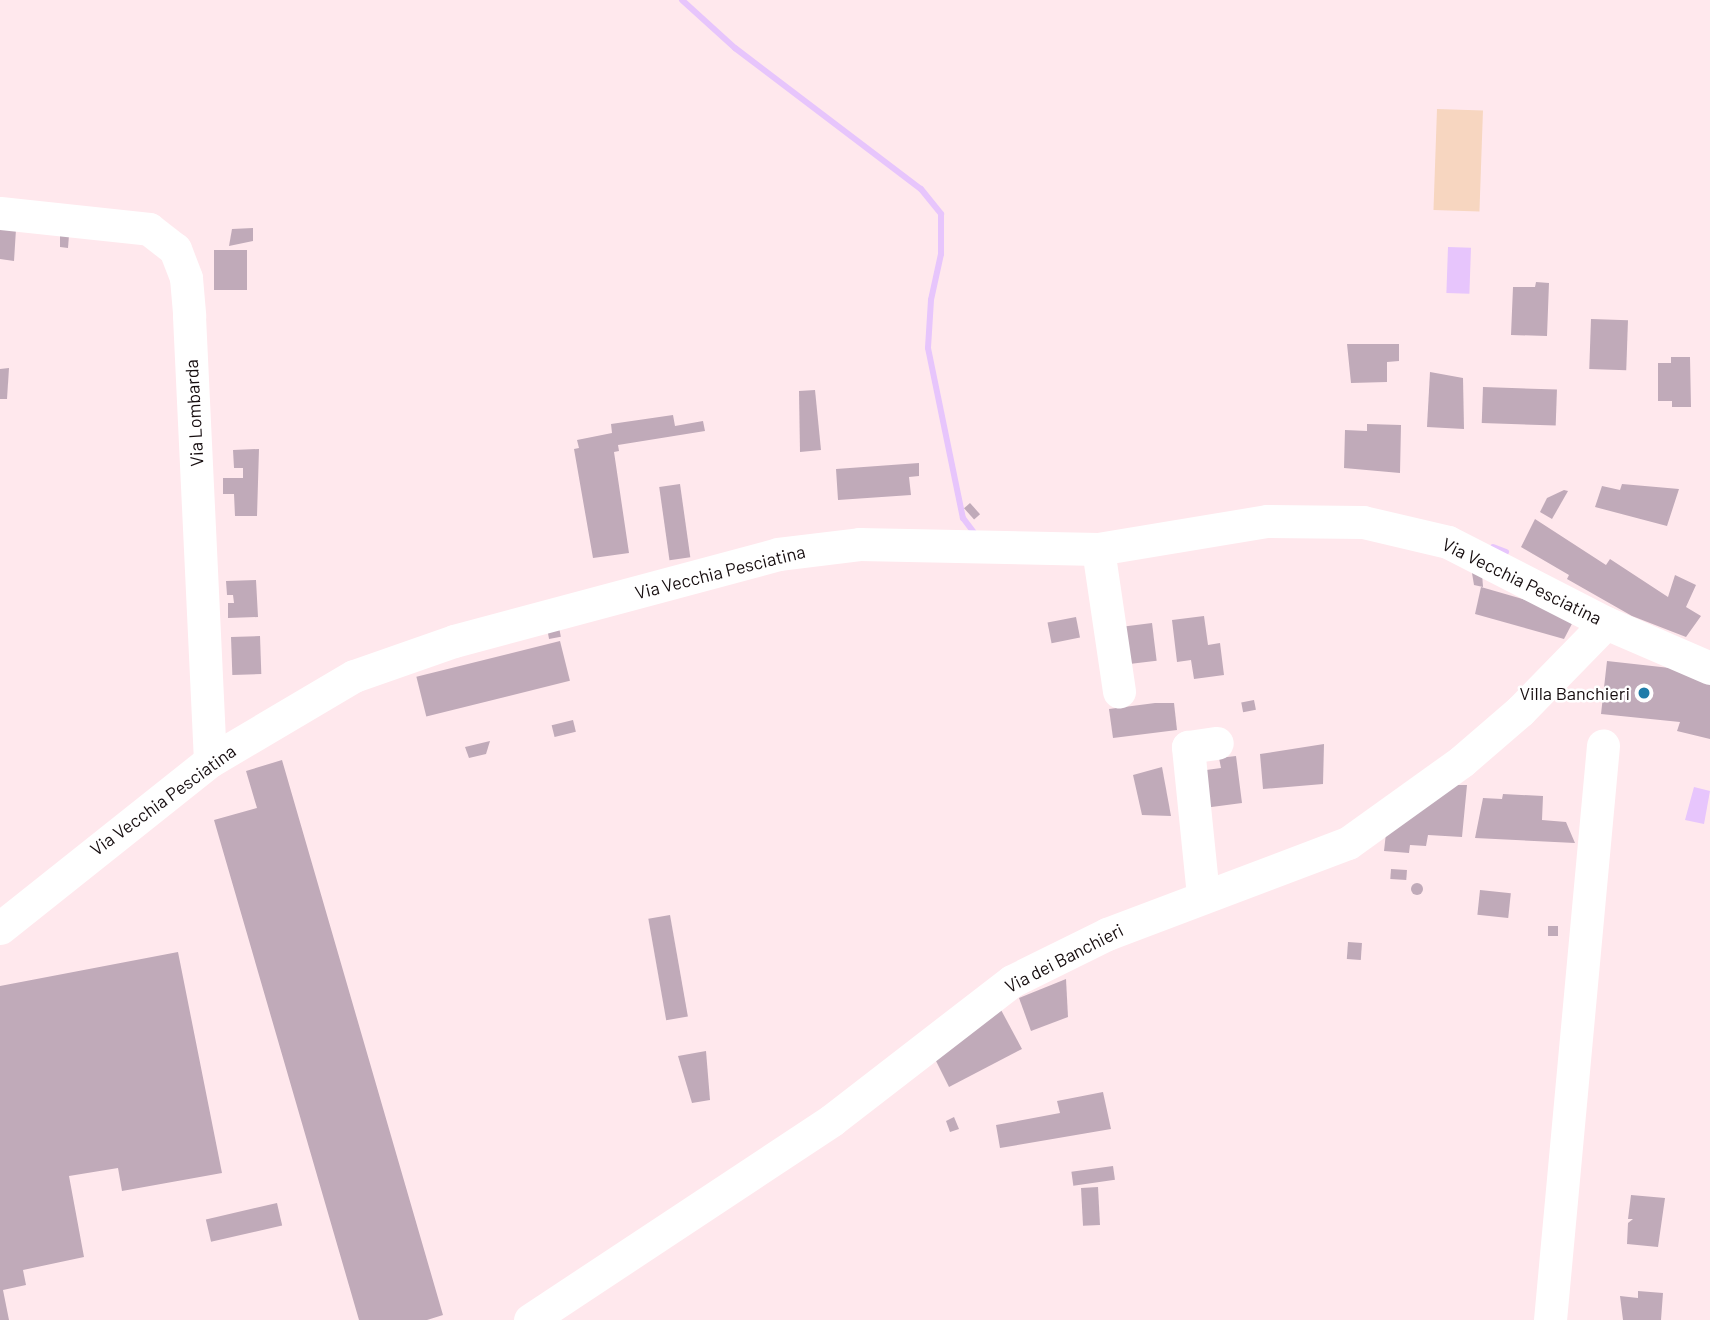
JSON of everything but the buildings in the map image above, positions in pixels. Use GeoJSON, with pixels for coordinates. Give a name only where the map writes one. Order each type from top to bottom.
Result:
{"type":"FeatureCollection","features":[{"type":"Feature","properties":{"kind":"street","name":"Via Lombarda"},"geometry":{"type":"LineString","coordinates":[[0,213],[149,229],[175,249],[186,278],[190,316],[211,761]]}},
{"type":"Feature","properties":{"kind":"street","name":"Via Vecchia Pesciatina"},"geometry":{"type":"LineString","coordinates":[[0,928],[211,761],[354,676],[454,641],[778,554],[859,544],[1098,549],[1267,521],[1363,522],[1448,542],[1606,623],[1710,668]]}},
{"type":"Feature","properties":{"kind":"street"},"geometry":{"type":"LineString","coordinates":[[1098,549],[1119,691]]}},
{"type":"Feature","properties":{"kind":"street","name":"Via dei Banchieri"},"geometry":{"type":"LineString","coordinates":[[530,1320],[832,1119],[1012,981],[1107,934],[1203,895],[1348,843],[1462,761],[1520,711],[1606,623]]}},
{"type":"Feature","properties":{"kind":"street"},"geometry":{"type":"LineString","coordinates":[[1203,895],[1188,747],[1217,743]]}},
{"type":"Feature","properties":{"kind":"street"},"geometry":{"type":"LineString","coordinates":[[1550,1320],[1603,745]]}},
{"type":"Feature","properties":{"kind":"shaded area"},"geometry":{"type":"Polygon","coordinates":[[[1437,109],[1483,111],[1479,212],[1433,210],[1437,109]]]}},
{"type":"Feature","properties":{"kind":"shaded area"},"geometry":{"type":"Polygon","coordinates":[[[1448,247],[1471,248],[1469,294],[1446,293],[1448,247]]]}},
{"type":"Feature","properties":{"kind":"shaded area"},"geometry":{"type":"Polygon","coordinates":[[[1694,787],[1710,791],[1704,824],[1685,820],[1694,787]]]}},
{"type":"Feature","properties":{"kind":"waterway"},"geometry":{"type":"LineString","coordinates":[[682,0],[735,48],[921,189],[941,214],[941,254],[931,300],[928,348],[963,518],[975,534]]}},
{"type":"Feature","properties":{"kind":"waterway"},"geometry":{"type":"LineString","coordinates":[[1493,547],[1506,552]]}},
{"type":"Feature","properties":{"kind":"place","name":"Villa Banchieri"},"geometry":{"type":"Point","coordinates":[1644,693]}}]}
